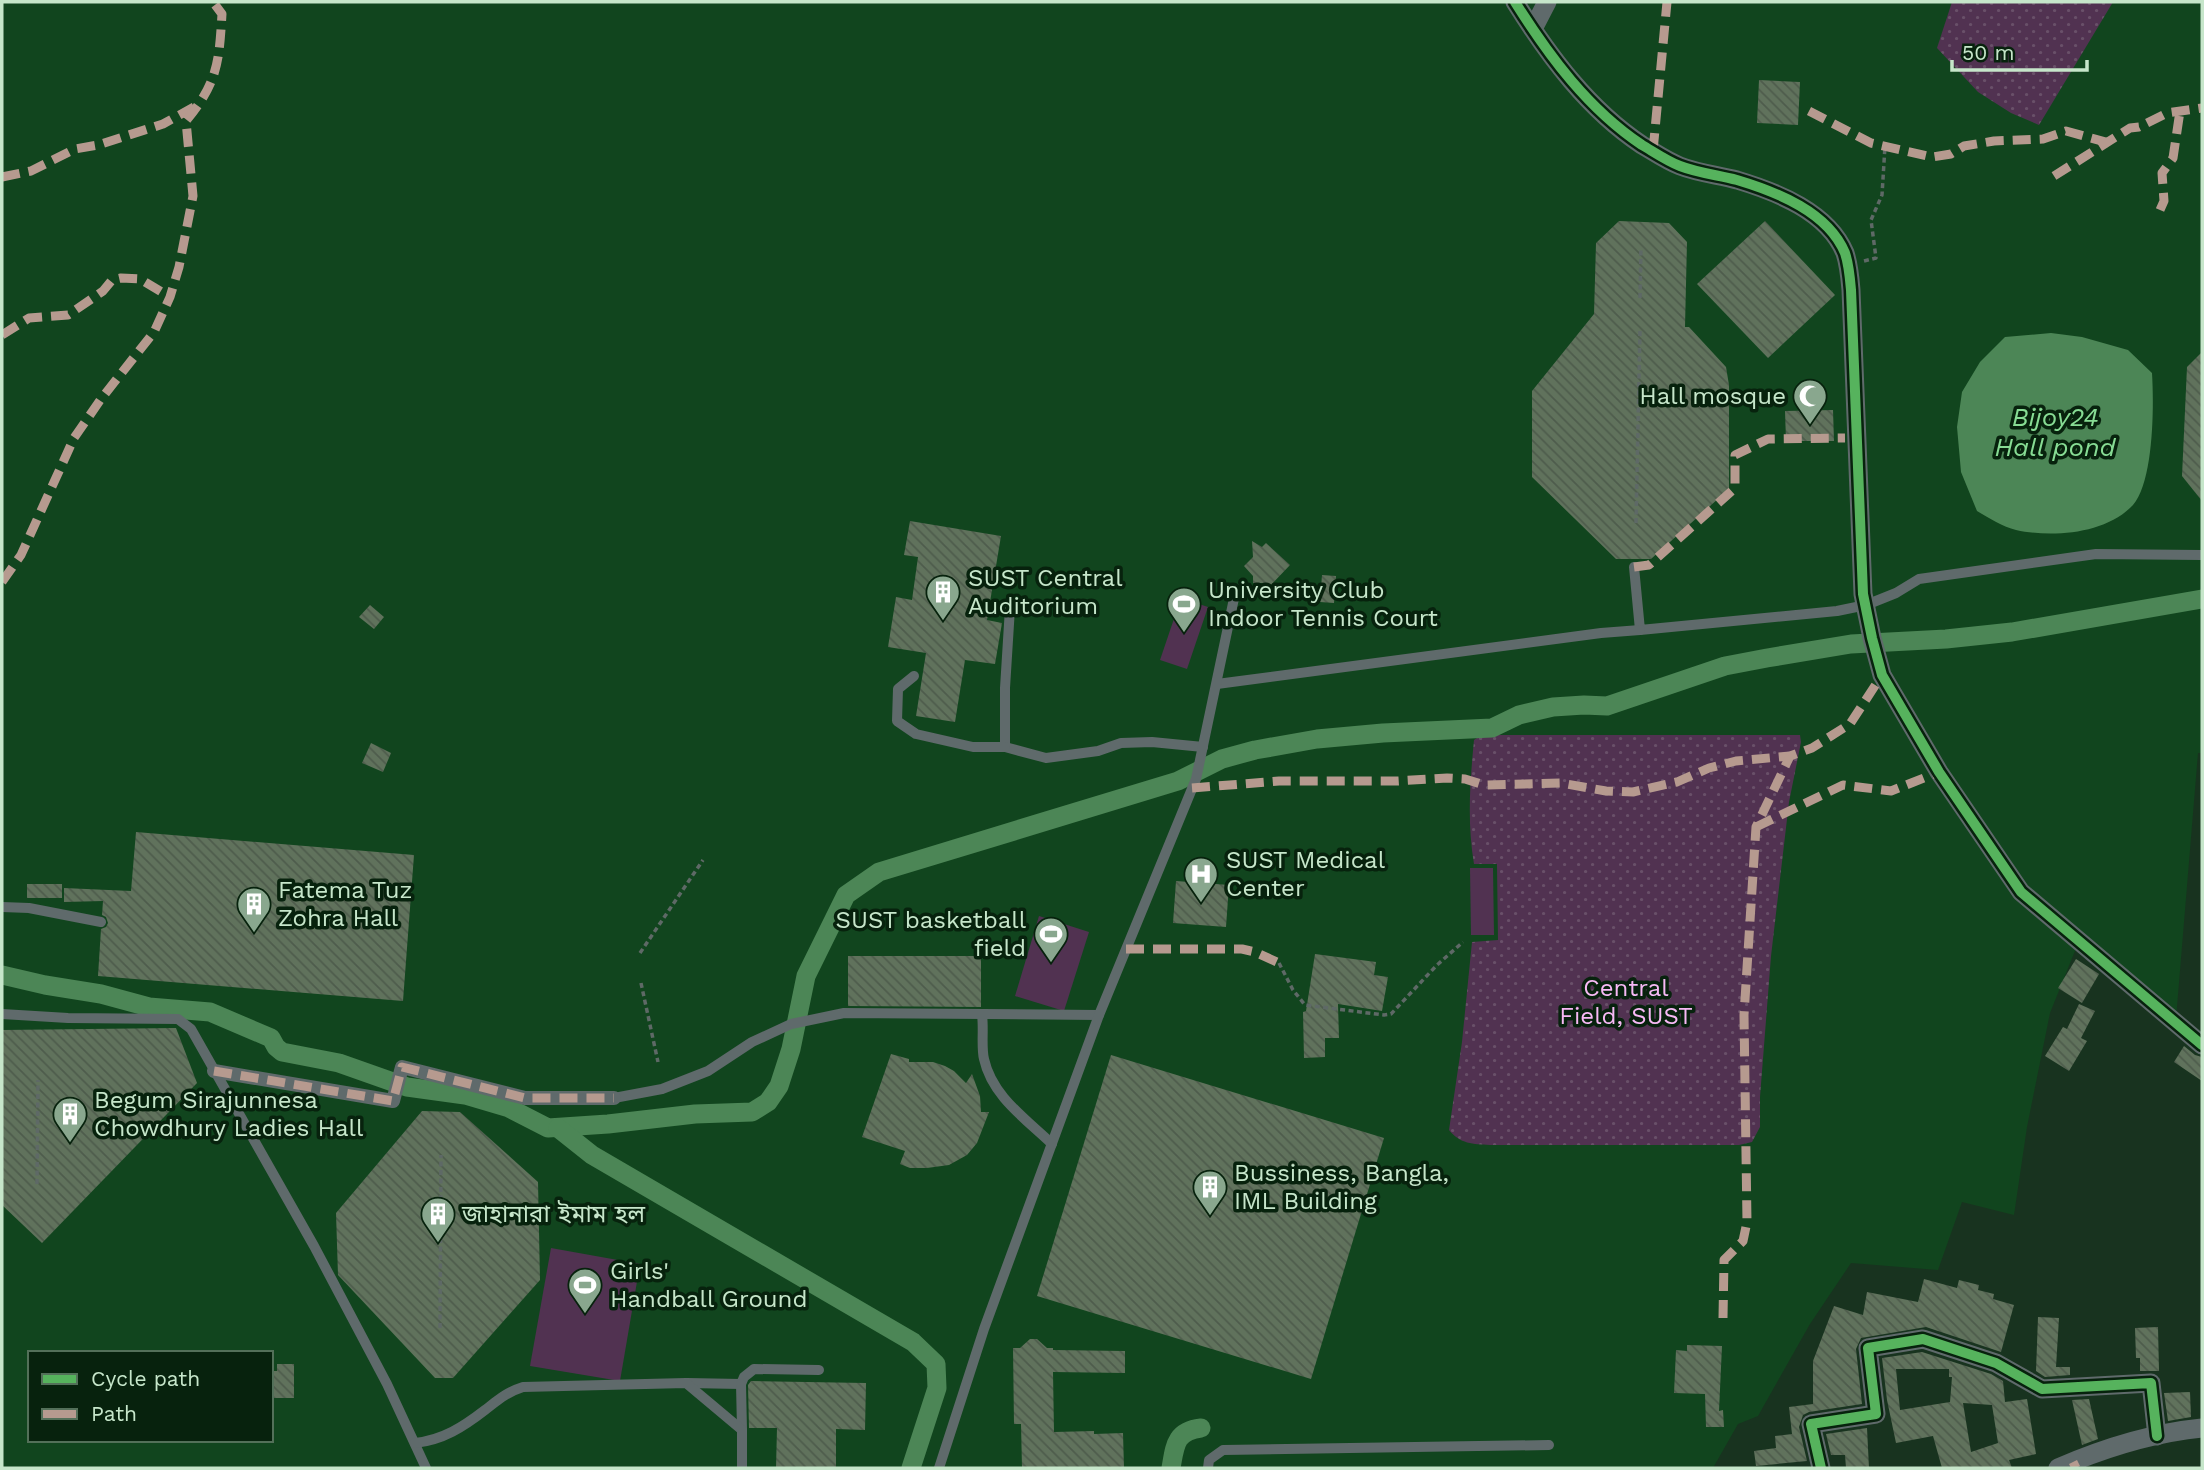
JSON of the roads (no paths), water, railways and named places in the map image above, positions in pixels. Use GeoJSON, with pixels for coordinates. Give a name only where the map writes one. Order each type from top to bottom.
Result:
{"type":"FeatureCollection","features":[{"type":"Feature","properties":{"kind":"street"},"geometry":{"type":"LineString","coordinates":[[1515,2],[1545,48],[1584,96],[1641,144],[1678,165],[1757,187],[1808,211],[1819,219],[1839,242],[1849,272],[1863,594],[1882,675],[1939,772],[2021,892],[2202,1045]]}},
{"type":"Feature","properties":{"kind":"street"},"geometry":{"type":"LineString","coordinates":[[1532,29],[1547,2]]}},
{"type":"Feature","properties":{"kind":"street"},"geometry":{"type":"LineString","coordinates":[[214,1071],[393,1101],[402,1067],[525,1098],[614,1097]]}},
{"type":"Feature","properties":{"kind":"street"},"geometry":{"type":"LineString","coordinates":[[1821,1468],[1811,1424],[1876,1414],[1868,1348],[1923,1339],[1996,1363],[2042,1389],[2151,1383],[2157,1436]]}},
{"type":"Feature","properties":{"kind":"street"},"geometry":{"type":"LineString","coordinates":[[2058,1468],[2110,1447],[2202,1428]]}},
{"type":"Feature","properties":{"kind":"lane"},"geometry":{"type":"LineString","coordinates":[[1217,684],[1601,633],[1837,611],[1867,605],[1896,593],[1919,579],[2096,554],[2202,555]]}},
{"type":"Feature","properties":{"kind":"lane"},"geometry":{"type":"LineString","coordinates":[[1634,567],[1640,630]]}},
{"type":"Feature","properties":{"kind":"lane"},"geometry":{"type":"LineString","coordinates":[[939,1468],[985,1329],[1099,1016],[1196,779],[1236,589]]}},
{"type":"Feature","properties":{"kind":"lane"},"geometry":{"type":"LineString","coordinates":[[1005,747],[1005,688],[1010,608]]}},
{"type":"Feature","properties":{"kind":"lane"},"geometry":{"type":"LineString","coordinates":[[914,676],[898,689],[897,721],[916,734],[973,747],[1005,747],[1046,758],[1078,755],[1121,743],[1152,742],[1203,747]]}},
{"type":"Feature","properties":{"kind":"lane"},"geometry":{"type":"LineString","coordinates":[[2,907],[29,908],[101,922]]}},
{"type":"Feature","properties":{"kind":"lane"},"geometry":{"type":"LineString","coordinates":[[614,1097],[662,1089],[708,1072],[752,1042],[791,1024],[844,1013],[1099,1016]]}},
{"type":"Feature","properties":{"kind":"lane"},"geometry":{"type":"LineString","coordinates":[[2,1014],[68,1018],[178,1019],[191,1029],[314,1246],[387,1384],[426,1468]]}},
{"type":"Feature","properties":{"kind":"lane"},"geometry":{"type":"LineString","coordinates":[[982,1014],[985,1030],[983,1058],[1001,1097],[1052,1144]]}},
{"type":"Feature","properties":{"kind":"lane"},"geometry":{"type":"LineString","coordinates":[[742,1468],[741,1384],[744,1377],[754,1369],[819,1370]]}},
{"type":"Feature","properties":{"kind":"lane"},"geometry":{"type":"LineString","coordinates":[[415,1443],[435,1441],[454,1432],[508,1391],[523,1387],[686,1382],[741,1384]]}},
{"type":"Feature","properties":{"kind":"lane"},"geometry":{"type":"LineString","coordinates":[[686,1382],[742,1430]]}},
{"type":"Feature","properties":{"kind":"lane"},"geometry":{"type":"LineString","coordinates":[[1208,1468],[1209,1460],[1223,1450],[1549,1446]]}},
{"type":"Feature","properties":{"kind":"water","name":"Bijoy24 Hall pond"},"geometry":{"type":"Polygon","coordinates":[[[2051,333],[2082,337],[2128,350],[2152,373],[2153,403],[2149,461],[2140,494],[2133,505],[2122,515],[2094,528],[2046,534],[2011,529],[1977,511],[1961,472],[1957,427],[1962,392],[1980,362],[2005,337],[2051,333]]]}},
{"type":"Feature","properties":{"kind":"waterway"},"geometry":{"type":"LineString","coordinates":[[2,975],[101,994],[149,1007],[210,1012],[271,1038],[282,1052],[339,1063],[407,1087],[465,1095],[509,1108],[548,1128],[695,1114],[752,1112],[768,1102],[779,1086],[791,1049],[806,976],[846,895],[879,872],[1178,781],[1222,759],[1255,750],[1317,739],[1492,728],[1519,715],[1553,707],[1607,706],[1725,666],[1767,658],[1851,644],[2012,632],[2202,599]]}},
{"type":"Feature","properties":{"kind":"waterway"},"geometry":{"type":"LineString","coordinates":[[558,1128],[592,1155],[913,1342],[936,1364],[937,1388],[911,1468]]}},
{"type":"Feature","properties":{"kind":"waterway"},"geometry":{"type":"LineString","coordinates":[[1171,1468],[1175,1446],[1181,1436],[1201,1428]]}},
{"type":"Feature","properties":{"kind":"place","name":"Hall mosque"},"geometry":{"type":"Point","coordinates":[1810,426]}},
{"type":"Feature","properties":{"kind":"place","name":"SUST Central Auditorium"},"geometry":{"type":"Point","coordinates":[943,622]}},
{"type":"Feature","properties":{"kind":"place","name":"University Club Indoor Tennis Court"},"geometry":{"type":"Point","coordinates":[1184,634]}},
{"type":"Feature","properties":{"kind":"place","name":"SUST Medical Center"},"geometry":{"type":"Point","coordinates":[1201,904]}},
{"type":"Feature","properties":{"kind":"place","name":"Fatema Tuz Zohra Hall"},"geometry":{"type":"Point","coordinates":[254,934]}},
{"type":"Feature","properties":{"kind":"place","name":"SUST basketball field"},"geometry":{"type":"Point","coordinates":[1051,964]}},
{"type":"Feature","properties":{"kind":"place","name":"Begum Sirajunnesa Chowdhury Ladies Hall"},"geometry":{"type":"Point","coordinates":[70,1144]}},
{"type":"Feature","properties":{"kind":"place","name":"Bussiness, Bangla, IML Building"},"geometry":{"type":"Point","coordinates":[1210,1217]}},
{"type":"Feature","properties":{"kind":"place","name":"জাহানারা ইমাম হল"},"geometry":{"type":"Point","coordinates":[438,1244]}},
{"type":"Feature","properties":{"kind":"place","name":"Girls' Handball Ground"},"geometry":{"type":"Point","coordinates":[585,1315]}},
{"type":"Feature","properties":{"kind":"park label","name":"Central Field, SUST"},"geometry":{"type":"Point","coordinates":[1626,1002]}}]}
